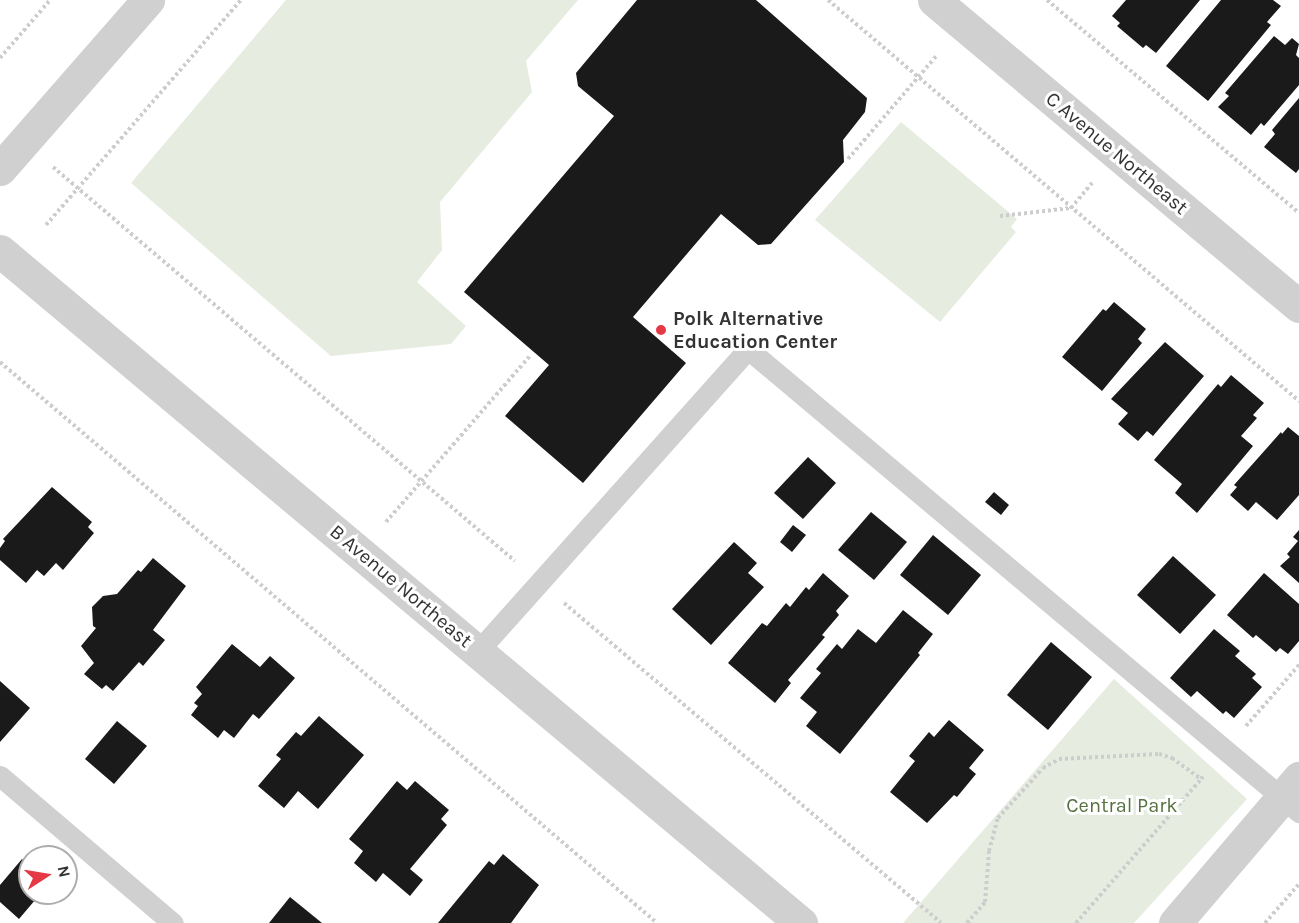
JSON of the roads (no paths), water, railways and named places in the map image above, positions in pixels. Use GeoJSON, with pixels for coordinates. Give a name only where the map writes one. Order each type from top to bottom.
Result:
{"type":"FeatureCollection","features":[{"type":"Feature","properties":{"kind":"street"},"geometry":{"type":"LineString","coordinates":[[0,169],[148,0]]}},
{"type":"Feature","properties":{"kind":"street","name":"C Avenue Northeast"},"geometry":{"type":"LineString","coordinates":[[934,0],[1299,306]]}},
{"type":"Feature","properties":{"kind":"street","name":"B Avenue Northeast"},"geometry":{"type":"LineString","coordinates":[[0,251],[801,923]]}},
{"type":"Feature","properties":{"kind":"street"},"geometry":{"type":"LineString","coordinates":[[1175,923],[1293,796]]}},
{"type":"Feature","properties":{"kind":"lane"},"geometry":{"type":"LineString","coordinates":[[478,651],[748,349],[1225,750],[1293,796]]}},
{"type":"Feature","properties":{"kind":"lane"},"geometry":{"type":"LineString","coordinates":[[0,776],[173,923]]}},
{"type":"Feature","properties":{"kind":"place","name":"Polk Alternative Education Center"},"geometry":{"type":"Point","coordinates":[661,330]}},
{"type":"Feature","properties":{"kind":"park label","name":"Central Park"},"geometry":{"type":"Point","coordinates":[1122,805]}}]}
